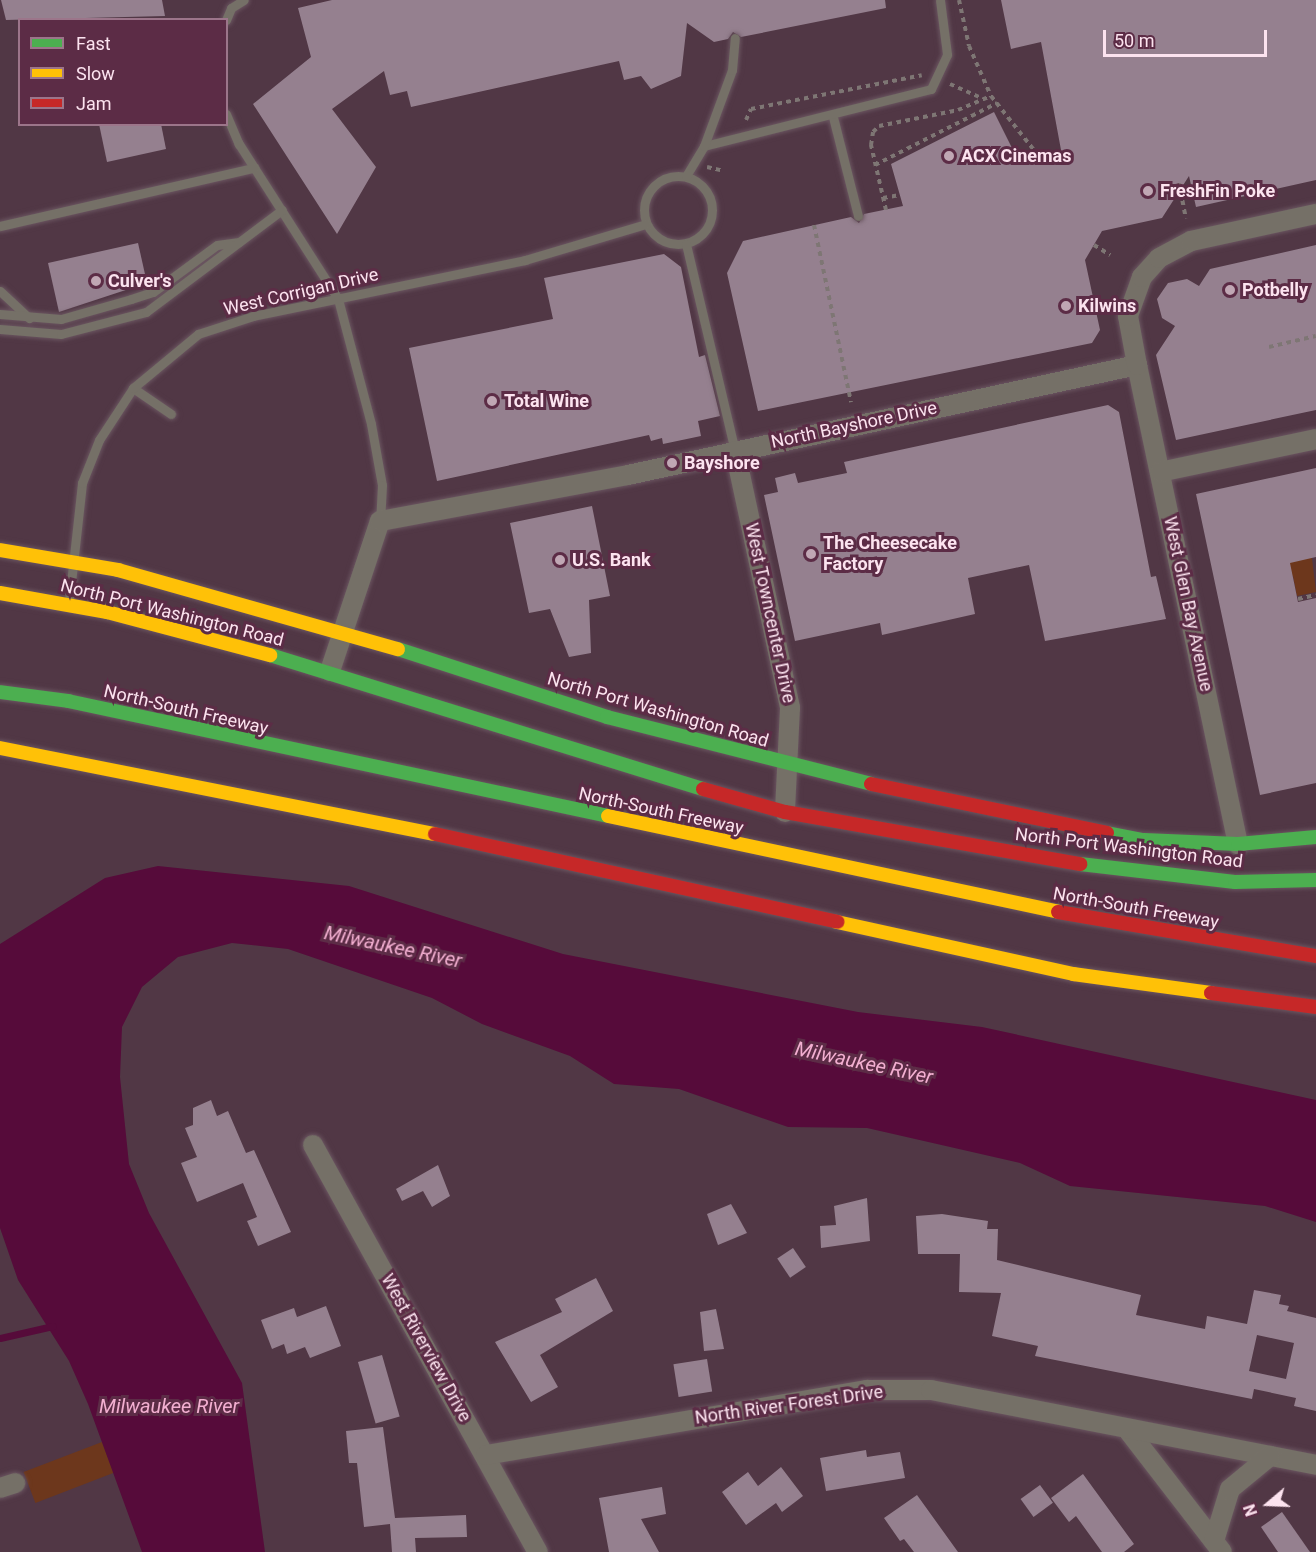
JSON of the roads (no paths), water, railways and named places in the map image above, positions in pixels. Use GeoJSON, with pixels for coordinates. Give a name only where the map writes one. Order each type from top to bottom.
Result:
{"type":"FeatureCollection","features":[{"type":"Feature","properties":{"kind":"main road","name":"North Port Washington Road"},"geometry":{"type":"LineString","coordinates":[[0,550],[75,563],[341,631],[607,717],[787,767],[1074,828],[1144,840],[1239,844],[1316,837]]}},
{"type":"Feature","properties":{"kind":"main road","name":"North Port Washington Road"},"geometry":{"type":"LineString","coordinates":[[0,593],[69,604],[330,671],[532,740],[785,812],[1073,863],[1235,882],[1316,880]]}},
{"type":"Feature","properties":{"kind":"main road","name":"North-South Freeway"},"geometry":{"type":"LineString","coordinates":[[0,692],[68,701],[1113,924],[1316,956]]}},
{"type":"Feature","properties":{"kind":"main road"},"geometry":{"type":"LineString","coordinates":[[0,748],[237,791],[1073,974],[1316,1024]]}},
{"type":"Feature","properties":{"kind":"main road"},"geometry":{"type":"LineString","coordinates":[[1255,946],[1316,943]]}},
{"type":"Feature","properties":{"kind":"main road"},"geometry":{"type":"LineString","coordinates":[[1073,974],[1316,1008]]}},
{"type":"Feature","properties":{"kind":"street"},"geometry":{"type":"LineString","coordinates":[[1137,365],[1128,316],[1142,277],[1159,258],[1191,241],[1316,214]]}},
{"type":"Feature","properties":{"kind":"street","name":"North Bayshore Drive"},"geometry":{"type":"LineString","coordinates":[[380,521],[735,451],[1137,365]]}},
{"type":"Feature","properties":{"kind":"street","name":"West Glen Bay Avenue"},"geometry":{"type":"LineString","coordinates":[[1137,365],[1239,844]]}},
{"type":"Feature","properties":{"kind":"street"},"geometry":{"type":"LineString","coordinates":[[1160,472],[1316,439]]}},
{"type":"Feature","properties":{"kind":"street","name":"West Towncenter Drive"},"geometry":{"type":"LineString","coordinates":[[735,451],[790,708],[785,812]]}},
{"type":"Feature","properties":{"kind":"street"},"geometry":{"type":"LineString","coordinates":[[330,671],[341,631],[380,521]]}},
{"type":"Feature","properties":{"kind":"street","name":"West Riverview Drive"},"geometry":{"type":"LineString","coordinates":[[314,1145],[538,1552]]}},
{"type":"Feature","properties":{"kind":"street","name":"North River Forest Drive"},"geometry":{"type":"LineString","coordinates":[[486,1455],[867,1390],[931,1389],[1316,1465]]}},
{"type":"Feature","properties":{"kind":"street"},"geometry":{"type":"LineString","coordinates":[[1127,1429],[1218,1547]]}},
{"type":"Feature","properties":{"kind":"street"},"geometry":{"type":"LineString","coordinates":[[1218,1547],[1230,1488],[1270,1456]]}},
{"type":"Feature","properties":{"kind":"lane"},"geometry":{"type":"LineString","coordinates":[[227,18],[231,8],[244,0]]}},
{"type":"Feature","properties":{"kind":"lane"},"geometry":{"type":"LineString","coordinates":[[704,146],[833,117],[931,89],[947,54],[940,0]]}},
{"type":"Feature","properties":{"kind":"lane"},"geometry":{"type":"LineString","coordinates":[[686,176],[704,146],[732,70],[735,38]]}},
{"type":"Feature","properties":{"kind":"lane"},"geometry":{"type":"LineString","coordinates":[[833,117],[858,216]]}},
{"type":"Feature","properties":{"kind":"lane"},"geometry":{"type":"LineString","coordinates":[[228,118],[254,168],[338,299],[371,424],[382,485],[380,521]]}},
{"type":"Feature","properties":{"kind":"lane"},"geometry":{"type":"LineString","coordinates":[[0,226],[254,168]]}},
{"type":"Feature","properties":{"kind":"lane"},"geometry":{"type":"LineString","coordinates":[[686,176],[704,188],[712,208],[705,231],[686,244],[663,241],[646,224],[648,192],[664,178],[686,176]]}},
{"type":"Feature","properties":{"kind":"lane"},"geometry":{"type":"LineString","coordinates":[[0,329],[61,334],[141,314],[282,210]]}},
{"type":"Feature","properties":{"kind":"lane","name":"West Corrigan Drive"},"geometry":{"type":"LineString","coordinates":[[69,604],[82,483],[99,440],[134,388],[198,334],[338,299],[525,260],[646,224]]}},
{"type":"Feature","properties":{"kind":"lane"},"geometry":{"type":"LineString","coordinates":[[0,314],[29,318],[68,318],[153,292],[218,245],[240,242]]}},
{"type":"Feature","properties":{"kind":"lane"},"geometry":{"type":"LineString","coordinates":[[686,244],[735,451]]}},
{"type":"Feature","properties":{"kind":"lane"},"geometry":{"type":"LineString","coordinates":[[0,291],[29,318]]}},
{"type":"Feature","properties":{"kind":"lane"},"geometry":{"type":"LineString","coordinates":[[134,388],[171,414]]}},
{"type":"Feature","properties":{"kind":"water","name":"Milwaukee River"},"geometry":{"type":"Polygon","coordinates":[[[158,866],[349,886],[563,954],[858,1012],[982,1027],[1316,1100],[1316,1222],[1265,1206],[1070,1186],[1020,1163],[867,1128],[788,1127],[679,1089],[614,1084],[570,1056],[482,1024],[432,998],[288,949],[232,943],[178,957],[142,987],[122,1027],[120,1077],[129,1164],[149,1213],[242,1383],[265,1552],[142,1552],[88,1404],[69,1361],[18,1280],[0,1228],[0,944],[105,878],[158,866]]]}},
{"type":"Feature","properties":{"kind":"waterway"},"geometry":{"type":"LineString","coordinates":[[0,1338],[53,1326]]}},
{"type":"Feature","properties":{"kind":"place","name":"ACX Cinemas"},"geometry":{"type":"Point","coordinates":[949,156]}},
{"type":"Feature","properties":{"kind":"place","name":"FreshFin Poke"},"geometry":{"type":"Point","coordinates":[1148,191]}},
{"type":"Feature","properties":{"kind":"place","name":"Culver's"},"geometry":{"type":"Point","coordinates":[96,281]}},
{"type":"Feature","properties":{"kind":"place","name":"Potbelly"},"geometry":{"type":"Point","coordinates":[1230,290]}},
{"type":"Feature","properties":{"kind":"place","name":"Kilwins"},"geometry":{"type":"Point","coordinates":[1066,306]}},
{"type":"Feature","properties":{"kind":"place","name":"Total Wine"},"geometry":{"type":"Point","coordinates":[492,401]}},
{"type":"Feature","properties":{"kind":"place","name":"Bayshore"},"geometry":{"type":"Point","coordinates":[672,463]}},
{"type":"Feature","properties":{"kind":"place","name":"The Cheesecake Factory"},"geometry":{"type":"Point","coordinates":[811,554]}},
{"type":"Feature","properties":{"kind":"place","name":"U.S. Bank"},"geometry":{"type":"Point","coordinates":[560,560]}}]}
